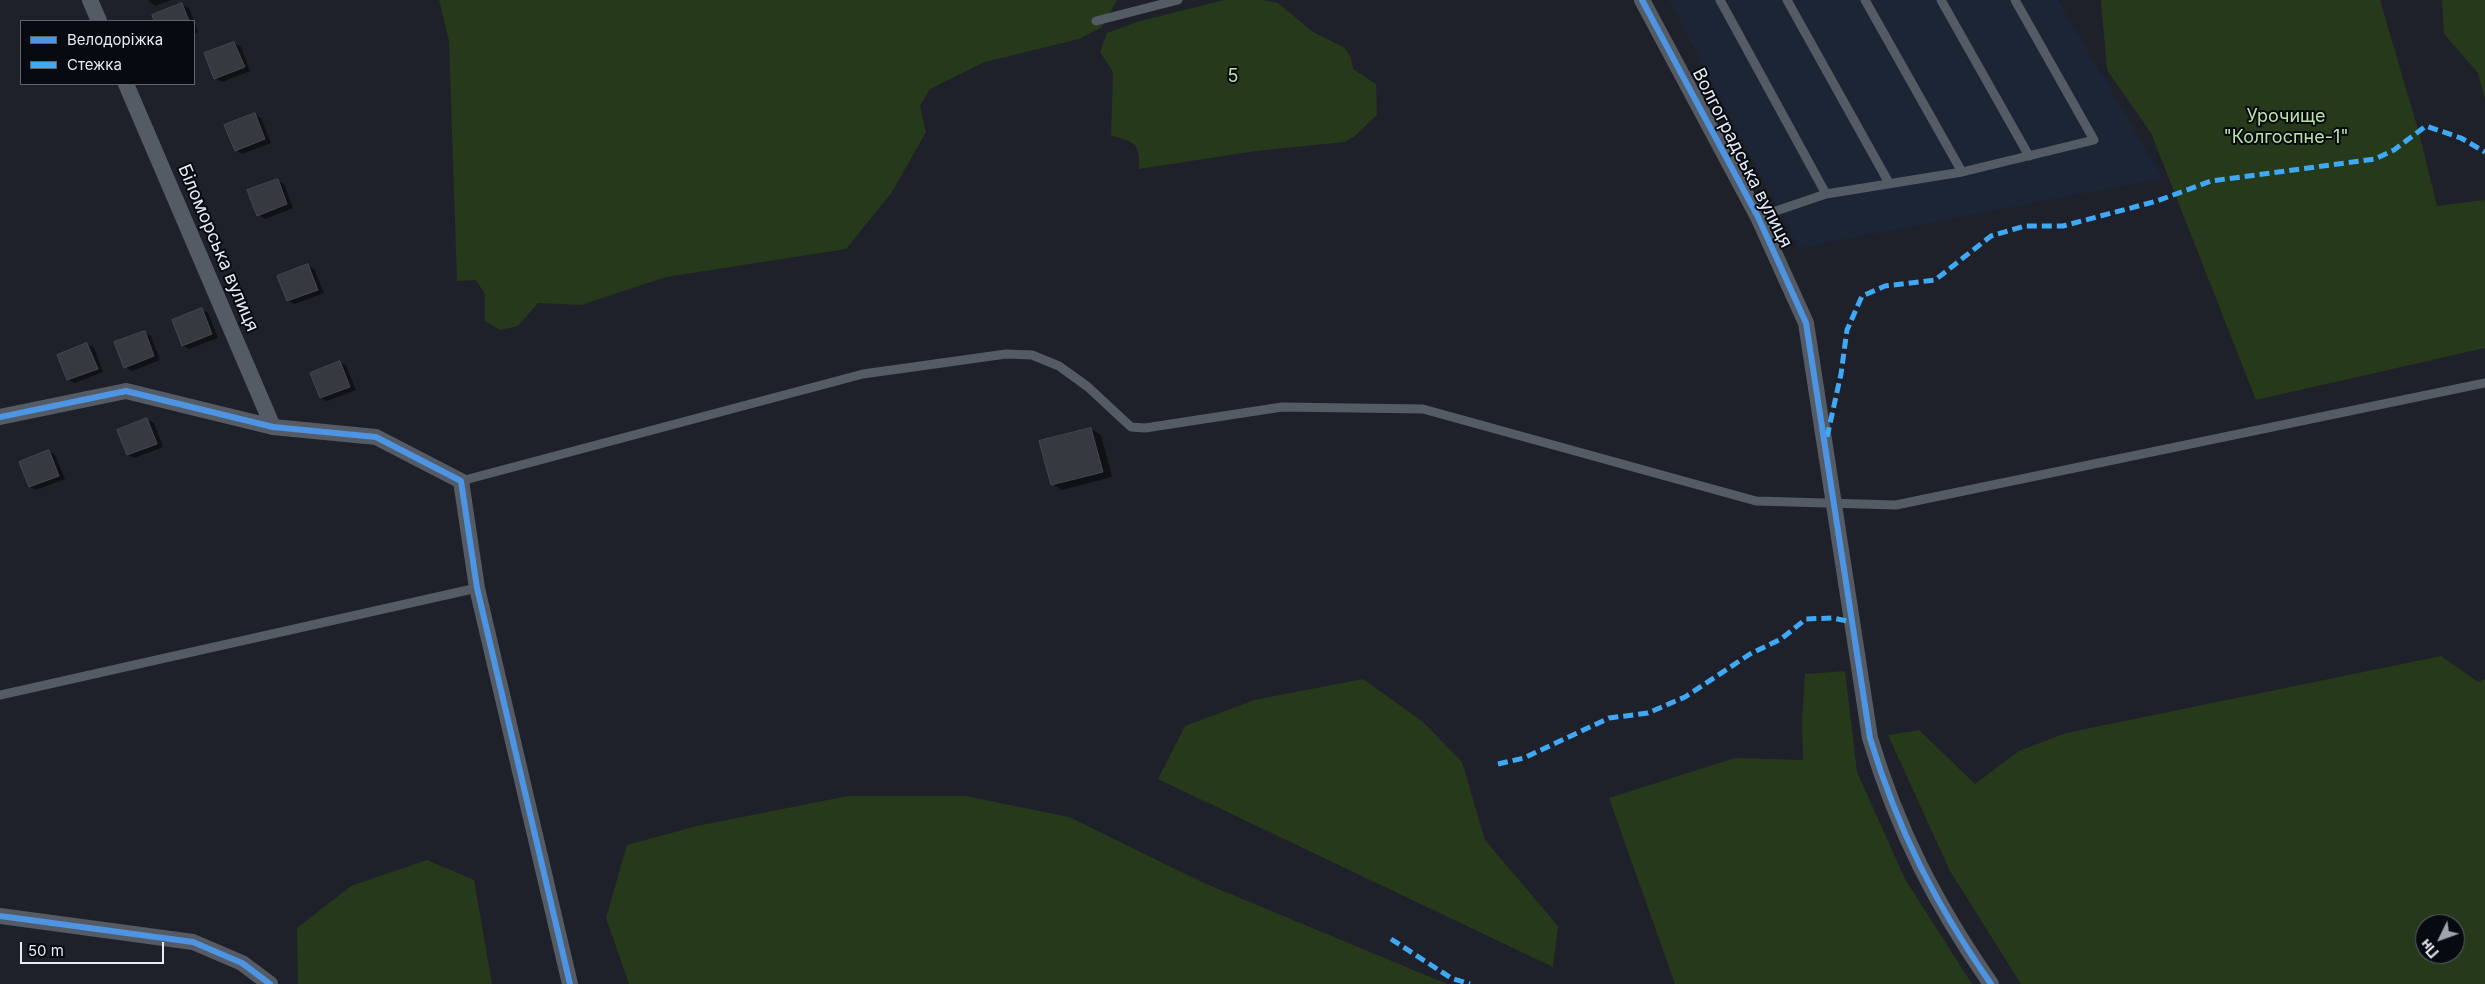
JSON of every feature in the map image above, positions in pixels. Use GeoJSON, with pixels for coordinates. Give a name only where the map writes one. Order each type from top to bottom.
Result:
{"type":"FeatureCollection","features":[{"type":"Feature","properties":{"kind":"street"},"geometry":{"type":"LineString","coordinates":[[90,0],[99,20]]}},
{"type":"Feature","properties":{"kind":"street","name":"Волгоградська вулиця"},"geometry":{"type":"LineString","coordinates":[[1642,0],[1758,217],[1806,323],[1870,738],[1885,788],[1904,836],[1958,937],[1991,984]]}},
{"type":"Feature","properties":{"kind":"street","name":"Біломорська вулиця"},"geometry":{"type":"LineString","coordinates":[[126,85],[273,427]]}},
{"type":"Feature","properties":{"kind":"street"},"geometry":{"type":"LineString","coordinates":[[0,416],[126,391],[273,427],[376,437],[461,481],[477,588],[570,984]]}},
{"type":"Feature","properties":{"kind":"street"},"geometry":{"type":"LineString","coordinates":[[0,916],[193,942],[242,963],[270,984]]}},
{"type":"Feature","properties":{"kind":"lane"},"geometry":{"type":"LineString","coordinates":[[1096,21],[1178,0]]}},
{"type":"Feature","properties":{"kind":"lane"},"geometry":{"type":"LineString","coordinates":[[1720,0],[1826,194]]}},
{"type":"Feature","properties":{"kind":"lane"},"geometry":{"type":"LineString","coordinates":[[1787,0],[1889,183]]}},
{"type":"Feature","properties":{"kind":"lane"},"geometry":{"type":"LineString","coordinates":[[1865,0],[1962,172]]}},
{"type":"Feature","properties":{"kind":"lane"},"geometry":{"type":"LineString","coordinates":[[1941,0],[2029,156]]}},
{"type":"Feature","properties":{"kind":"lane"},"geometry":{"type":"LineString","coordinates":[[1758,217],[1826,194],[1962,172],[2094,140],[2015,0]]}},
{"type":"Feature","properties":{"kind":"lane"},"geometry":{"type":"LineString","coordinates":[[461,481],[863,374],[1006,354],[1032,355],[1059,366],[1088,387],[1131,427],[1145,428],[1282,407],[1423,409],[1731,496],[1756,501],[1896,505],[2485,382]]}},
{"type":"Feature","properties":{"kind":"lane"},"geometry":{"type":"LineString","coordinates":[[0,695],[477,588]]}},
{"type":"Feature","properties":{"kind":"shaded area"},"geometry":{"type":"Polygon","coordinates":[[[1669,0],[2058,0],[2163,178],[1799,248],[1669,0]]]}},
{"type":"Feature","properties":{"kind":"green space"},"geometry":{"type":"Polygon","coordinates":[[[439,0],[1117,0],[1102,27],[1079,39],[985,62],[930,89],[920,106],[926,132],[892,192],[846,249],[666,277],[581,305],[538,303],[518,326],[500,330],[485,321],[485,294],[476,280],[457,281],[449,41],[439,0]]]}},
{"type":"Feature","properties":{"kind":"green space","name":"5"},"geometry":{"type":"Polygon","coordinates":[[[1224,0],[1263,0],[1278,3],[1313,32],[1345,48],[1351,58],[1353,69],[1376,84],[1377,115],[1355,136],[1344,142],[1256,151],[1139,169],[1137,148],[1131,142],[1111,135],[1113,72],[1100,52],[1107,33],[1137,22],[1224,0]]]}},
{"type":"Feature","properties":{"kind":"green space","name":"Урочище \"Колгоспне-1\""},"geometry":{"type":"Polygon","coordinates":[[[2101,0],[2380,0],[2419,133],[2437,206],[2485,200],[2485,348],[2256,400],[2151,133],[2107,70],[2101,0]]]}},
{"type":"Feature","properties":{"kind":"green space"},"geometry":{"type":"Polygon","coordinates":[[[2442,0],[2485,0],[2485,99],[2478,73],[2444,34],[2442,0]]]}},
{"type":"Feature","properties":{"kind":"green space"},"geometry":{"type":"Polygon","coordinates":[[[2441,656],[2478,682],[2485,679],[2485,984],[2021,984],[1950,871],[1888,735],[1919,730],[1975,784],[2019,751],[2066,733],[2441,656]]]}},
{"type":"Feature","properties":{"kind":"green space"},"geometry":{"type":"Polygon","coordinates":[[[1845,671],[1857,772],[1905,879],[1972,984],[1675,984],[1609,798],[1735,758],[1803,760],[1802,720],[1805,674],[1845,671]]]}},
{"type":"Feature","properties":{"kind":"green space"},"geometry":{"type":"Polygon","coordinates":[[[1363,679],[1423,722],[1462,762],[1485,840],[1558,926],[1553,967],[1158,779],[1185,726],[1254,700],[1363,679]]]}},
{"type":"Feature","properties":{"kind":"green space"},"geometry":{"type":"Polygon","coordinates":[[[848,796],[965,796],[1069,817],[1204,883],[1447,984],[629,984],[606,918],[627,845],[697,826],[848,796]]]}},
{"type":"Feature","properties":{"kind":"green space"},"geometry":{"type":"Polygon","coordinates":[[[427,860],[474,880],[492,984],[298,984],[297,928],[351,886],[427,860]]]}},
{"type":"Feature","properties":{"kind":"building"},"geometry":{"type":"Polygon","coordinates":[[[182,3],[189,20],[154,20],[152,15],[182,3]]]}},
{"type":"Feature","properties":{"kind":"building"},"geometry":{"type":"Polygon","coordinates":[[[234,42],[245,67],[214,79],[204,53],[234,42]]]}},
{"type":"Feature","properties":{"kind":"building"},"geometry":{"type":"Polygon","coordinates":[[[255,113],[265,139],[235,151],[224,125],[255,113]]]}},
{"type":"Feature","properties":{"kind":"building"},"geometry":{"type":"Polygon","coordinates":[[[278,179],[287,204],[257,216],[247,190],[278,179]]]}},
{"type":"Feature","properties":{"kind":"building"},"geometry":{"type":"Polygon","coordinates":[[[308,264],[318,290],[287,301],[277,276],[308,264]]]}},
{"type":"Feature","properties":{"kind":"building"},"geometry":{"type":"Polygon","coordinates":[[[202,308],[212,334],[182,346],[172,320],[202,308]]]}},
{"type":"Feature","properties":{"kind":"building"},"geometry":{"type":"Polygon","coordinates":[[[145,331],[154,356],[124,368],[114,342],[145,331]]]}},
{"type":"Feature","properties":{"kind":"building"},"geometry":{"type":"Polygon","coordinates":[[[87,343],[98,369],[67,380],[57,355],[87,343]]]}},
{"type":"Feature","properties":{"kind":"building"},"geometry":{"type":"Polygon","coordinates":[[[340,361],[350,387],[320,398],[310,373],[340,361]]]}},
{"type":"Feature","properties":{"kind":"building"},"geometry":{"type":"Polygon","coordinates":[[[147,418],[157,444],[127,455],[117,430],[147,418]]]}},
{"type":"Feature","properties":{"kind":"building"},"geometry":{"type":"Polygon","coordinates":[[[1091,428],[1103,472],[1051,485],[1039,441],[1091,428]]]}},
{"type":"Feature","properties":{"kind":"building"},"geometry":{"type":"Polygon","coordinates":[[[49,450],[59,476],[29,487],[19,462],[49,450]]]}},
{"type":"Feature","properties":{"kind":"marked path"},"geometry":{"type":"LineString","coordinates":[[1827,437],[1841,374],[1847,330],[1862,296],[1885,286],[1935,280],[1991,236],[2025,226],[2063,226],[2157,201],[2211,181],[2375,159],[2394,150],[2426,126],[2461,138],[2485,152]]}},
{"type":"Feature","properties":{"kind":"marked path"},"geometry":{"type":"LineString","coordinates":[[1498,764],[1524,758],[1609,718],[1648,713],[1685,697],[1750,654],[1781,639],[1806,619],[1833,618],[1852,622]]}},
{"type":"Feature","properties":{"kind":"marked path"},"geometry":{"type":"LineString","coordinates":[[1391,939],[1451,978],[1470,984]]}},
{"type":"Feature","properties":{"kind":"cycle path"},"geometry":{"type":"LineString","coordinates":[[1642,0],[1758,217],[1806,323],[1870,738],[1893,805],[1920,866],[1971,955],[1991,984]]}},
{"type":"Feature","properties":{"kind":"cycle path"},"geometry":{"type":"LineString","coordinates":[[0,417],[126,391],[273,427],[376,437],[461,481],[477,588],[570,984]]}},
{"type":"Feature","properties":{"kind":"cycle path"},"geometry":{"type":"LineString","coordinates":[[0,916],[193,942],[242,963],[270,984]]}}]}
